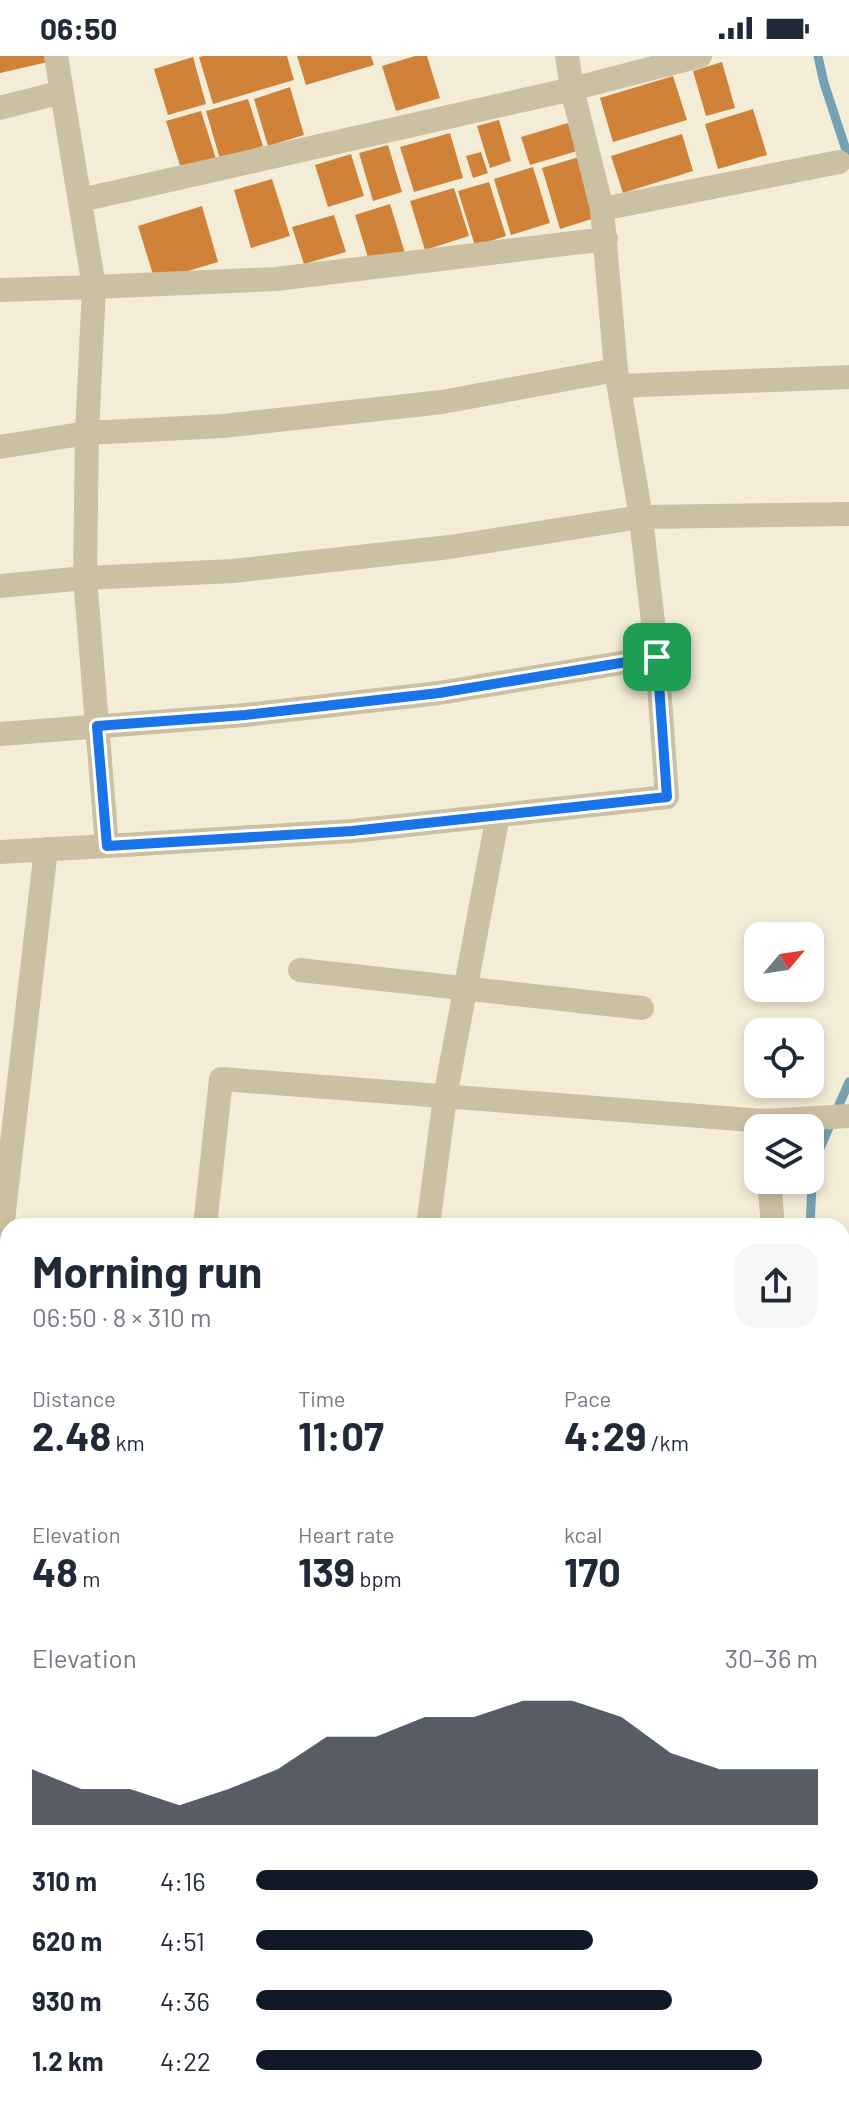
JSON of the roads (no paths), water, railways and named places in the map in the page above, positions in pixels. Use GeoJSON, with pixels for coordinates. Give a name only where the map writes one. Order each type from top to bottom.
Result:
{"type":"FeatureCollection","features":[{"type":"Feature","properties":{"kind":"street"},"geometry":{"type":"LineString","coordinates":[[58,56],[94,287],[87,433],[85,578],[107,846]]}},
{"type":"Feature","properties":{"kind":"street"},"geometry":{"type":"LineString","coordinates":[[0,852],[352,831],[667,797],[657,657],[641,517],[618,378],[602,209],[572,89],[567,56]]}},
{"type":"Feature","properties":{"kind":"street"},"geometry":{"type":"LineString","coordinates":[[81,200],[572,89],[700,56]]}},
{"type":"Feature","properties":{"kind":"street"},"geometry":{"type":"LineString","coordinates":[[0,108],[62,92]]}},
{"type":"Feature","properties":{"kind":"street"},"geometry":{"type":"LineString","coordinates":[[602,209],[839,162]]}},
{"type":"Feature","properties":{"kind":"street"},"geometry":{"type":"LineString","coordinates":[[0,290],[276,279],[606,239]]}},
{"type":"Feature","properties":{"kind":"street"},"geometry":{"type":"LineString","coordinates":[[0,447],[87,433],[223,426],[442,402],[618,378],[849,377]]}},
{"type":"Feature","properties":{"kind":"street"},"geometry":{"type":"LineString","coordinates":[[0,586],[85,578],[233,571],[434,549],[641,517],[849,514]]}},
{"type":"Feature","properties":{"kind":"street"},"geometry":{"type":"LineString","coordinates":[[0,734],[245,715],[439,693],[657,657]]}},
{"type":"Feature","properties":{"kind":"street"},"geometry":{"type":"LineString","coordinates":[[429,1218],[445,1097],[498,815]]}},
{"type":"Feature","properties":{"kind":"street"},"geometry":{"type":"LineString","coordinates":[[3,1218],[46,849]]}},
{"type":"Feature","properties":{"kind":"street"},"geometry":{"type":"LineString","coordinates":[[300,970],[642,1008]]}},
{"type":"Feature","properties":{"kind":"street"},"geometry":{"type":"LineString","coordinates":[[206,1218],[221,1079],[744,1122]]}},
{"type":"Feature","properties":{"kind":"street"},"geometry":{"type":"LineString","coordinates":[[770,1194],[772,1218]]}},
{"type":"Feature","properties":{"kind":"waterway"},"geometry":{"type":"LineString","coordinates":[[818,56],[849,159]]}},
{"type":"Feature","properties":{"kind":"waterway"},"geometry":{"type":"LineString","coordinates":[[810,1218],[813,1164],[849,1082]]}}]}
